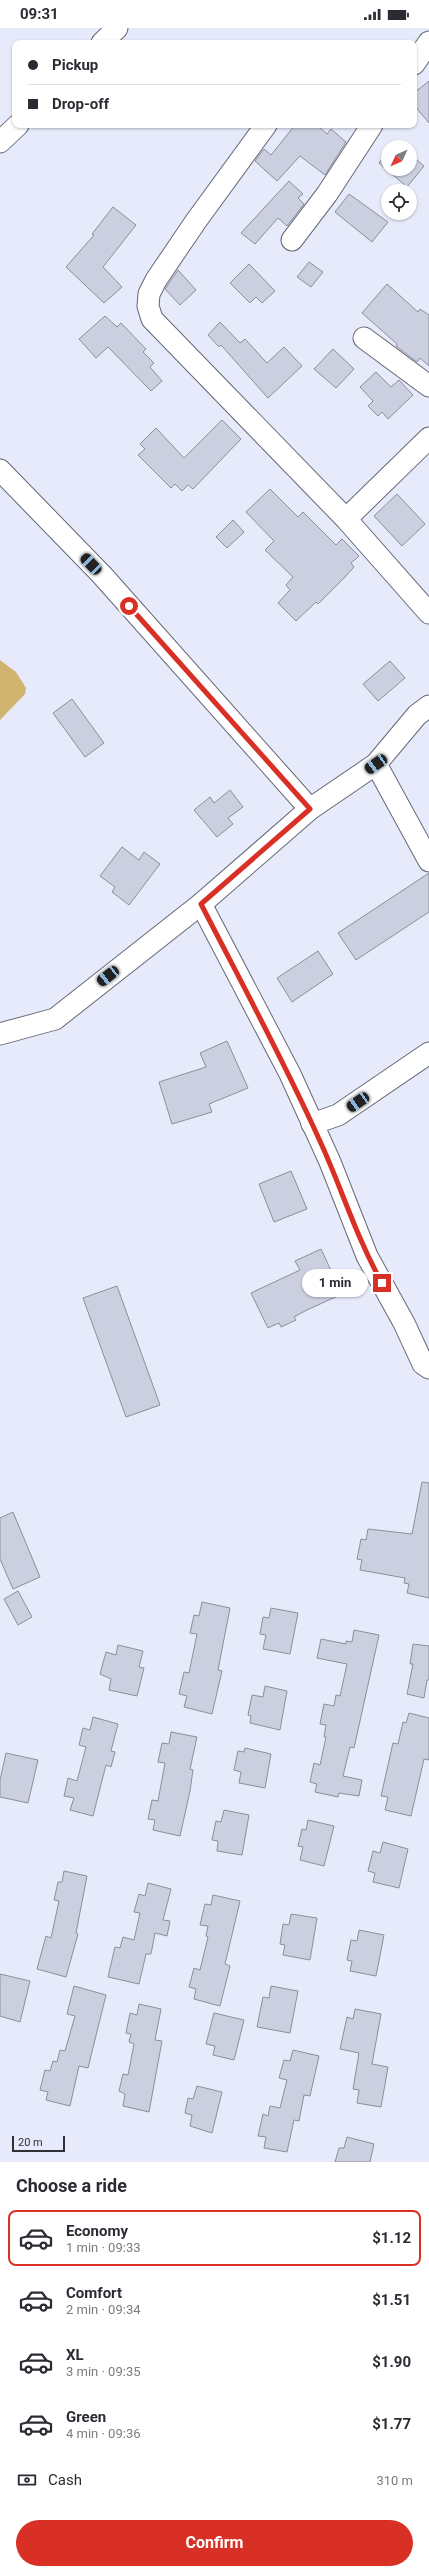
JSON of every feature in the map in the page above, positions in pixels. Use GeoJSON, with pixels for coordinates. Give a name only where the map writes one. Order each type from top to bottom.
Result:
{"type":"FeatureCollection","features":[{"type":"Feature","properties":{"kind":"street"},"geometry":{"type":"LineString","coordinates":[[105,40],[116,28]]}},
{"type":"Feature","properties":{"kind":"street"},"geometry":{"type":"LineString","coordinates":[[417,60],[429,42]]}},
{"type":"Feature","properties":{"kind":"street"},"geometry":{"type":"LineString","coordinates":[[0,142],[15,128]]}},
{"type":"Feature","properties":{"kind":"street"},"geometry":{"type":"LineString","coordinates":[[264,128],[196,221],[156,280],[149,294],[148,306],[152,319],[346,519],[429,613]]}},
{"type":"Feature","properties":{"kind":"street"},"geometry":{"type":"LineString","coordinates":[[292,240],[327,194],[370,128]]}},
{"type":"Feature","properties":{"kind":"street"},"geometry":{"type":"LineString","coordinates":[[364,338],[429,386]]}},
{"type":"Feature","properties":{"kind":"street"},"geometry":{"type":"LineString","coordinates":[[346,519],[429,438]]}},
{"type":"Feature","properties":{"kind":"street"},"geometry":{"type":"LineString","coordinates":[[0,470],[102,575],[310,809]]}},
{"type":"Feature","properties":{"kind":"street"},"geometry":{"type":"LineString","coordinates":[[0,1034],[55,1019],[201,904],[310,809],[376,764],[417,715],[427,711]]}},
{"type":"Feature","properties":{"kind":"street"},"geometry":{"type":"LineString","coordinates":[[376,764],[429,861]]}},
{"type":"Feature","properties":{"kind":"street"},"geometry":{"type":"LineString","coordinates":[[201,904],[290,1074],[367,1256],[404,1323],[423,1364],[429,1368]]}},
{"type":"Feature","properties":{"kind":"street"},"geometry":{"type":"LineString","coordinates":[[312,1124],[338,1115],[429,1053]]}},
{"type":"Feature","properties":{"kind":"shaded area"},"geometry":{"type":"Polygon","coordinates":[[[0,660],[16,672],[26,688],[25,694],[0,720],[0,660]]]}},
{"type":"Feature","properties":{"kind":"building"},"geometry":{"type":"Polygon","coordinates":[[[429,81],[429,123],[417,109],[417,91],[429,81]]]}},
{"type":"Feature","properties":{"kind":"building"},"geometry":{"type":"Polygon","coordinates":[[[293,128],[320,128],[327,134],[331,129],[346,142],[325,175],[300,156],[277,181],[255,161],[264,149],[271,155],[293,128]]]}},
{"type":"Feature","properties":{"kind":"building"},"geometry":{"type":"Polygon","coordinates":[[[417,160],[424,166],[417,175],[417,160]]]}},
{"type":"Feature","properties":{"kind":"building"},"geometry":{"type":"Polygon","coordinates":[[[394,176],[416,176],[409,184],[404,184],[394,176]]]}},
{"type":"Feature","properties":{"kind":"building"},"geometry":{"type":"Polygon","coordinates":[[[289,181],[303,194],[298,198],[304,204],[287,226],[278,218],[255,244],[241,233],[289,181]]]}},
{"type":"Feature","properties":{"kind":"building"},"geometry":{"type":"Polygon","coordinates":[[[349,194],[381,217],[381,220],[388,222],[372,242],[335,212],[349,194]]]}},
{"type":"Feature","properties":{"kind":"building"},"geometry":{"type":"Polygon","coordinates":[[[113,207],[136,225],[103,267],[122,287],[104,303],[66,267],[94,235],[92,234],[113,207]]]}},
{"type":"Feature","properties":{"kind":"building"},"geometry":{"type":"Polygon","coordinates":[[[309,262],[323,272],[311,287],[297,277],[309,262]]]}},
{"type":"Feature","properties":{"kind":"building"},"geometry":{"type":"Polygon","coordinates":[[[249,264],[275,291],[262,303],[256,297],[250,303],[230,283],[249,264]]]}},
{"type":"Feature","properties":{"kind":"building"},"geometry":{"type":"Polygon","coordinates":[[[178,270],[196,290],[180,305],[165,289],[178,270]]]}},
{"type":"Feature","properties":{"kind":"building"},"geometry":{"type":"Polygon","coordinates":[[[387,284],[418,312],[420,309],[429,315],[429,366],[420,358],[417,362],[396,346],[397,344],[362,313],[387,284]]]}},
{"type":"Feature","properties":{"kind":"building"},"geometry":{"type":"Polygon","coordinates":[[[105,316],[117,327],[121,323],[146,349],[143,352],[154,363],[150,367],[162,381],[151,391],[108,347],[96,358],[79,339],[105,316]]]}},
{"type":"Feature","properties":{"kind":"building"},"geometry":{"type":"Polygon","coordinates":[[[220,322],[240,343],[245,339],[267,363],[284,347],[302,366],[268,398],[221,345],[219,347],[208,335],[220,322]]]}},
{"type":"Feature","properties":{"kind":"building"},"geometry":{"type":"Polygon","coordinates":[[[333,349],[354,369],[336,388],[314,369],[333,349]]]}},
{"type":"Feature","properties":{"kind":"building"},"geometry":{"type":"Polygon","coordinates":[[[376,372],[391,387],[399,380],[413,395],[388,419],[382,412],[378,416],[368,406],[373,401],[360,387],[376,372]]]}},
{"type":"Feature","properties":{"kind":"building"},"geometry":{"type":"Polygon","coordinates":[[[222,420],[241,439],[193,489],[188,485],[182,491],[175,484],[171,488],[138,455],[145,449],[140,444],[156,428],[184,458],[222,420]]]}},
{"type":"Feature","properties":{"kind":"building"},"geometry":{"type":"Polygon","coordinates":[[[270,489],[298,517],[303,512],[336,545],[342,539],[359,556],[351,563],[354,567],[345,577],[318,604],[316,602],[296,621],[278,603],[290,590],[286,585],[293,577],[265,550],[274,541],[246,512],[270,489]]]}},
{"type":"Feature","properties":{"kind":"building"},"geometry":{"type":"Polygon","coordinates":[[[397,494],[425,524],[402,546],[374,516],[397,494]]]}},
{"type":"Feature","properties":{"kind":"building"},"geometry":{"type":"Polygon","coordinates":[[[233,520],[244,532],[227,548],[216,537],[233,520]]]}},
{"type":"Feature","properties":{"kind":"building"},"geometry":{"type":"Polygon","coordinates":[[[390,661],[405,678],[378,701],[363,684],[390,661]]]}},
{"type":"Feature","properties":{"kind":"building"},"geometry":{"type":"Polygon","coordinates":[[[72,699],[104,743],[85,757],[53,713],[72,699]]]}},
{"type":"Feature","properties":{"kind":"building"},"geometry":{"type":"Polygon","coordinates":[[[230,790],[243,807],[228,818],[233,824],[217,837],[194,810],[210,797],[214,803],[230,790]]]}},
{"type":"Feature","properties":{"kind":"building"},"geometry":{"type":"Polygon","coordinates":[[[122,847],[139,860],[144,852],[160,864],[129,905],[112,892],[115,887],[100,876],[122,847]]]}},
{"type":"Feature","properties":{"kind":"building"},"geometry":{"type":"Polygon","coordinates":[[[429,873],[429,912],[356,960],[338,933],[429,873]]]}},
{"type":"Feature","properties":{"kind":"building"},"geometry":{"type":"Polygon","coordinates":[[[318,951],[333,974],[292,1002],[277,978],[318,951]]]}},
{"type":"Feature","properties":{"kind":"building"},"geometry":{"type":"Polygon","coordinates":[[[227,1041],[248,1088],[209,1104],[212,1112],[172,1124],[159,1082],[206,1067],[200,1053],[227,1041]]]}},
{"type":"Feature","properties":{"kind":"building"},"geometry":{"type":"Polygon","coordinates":[[[291,1171],[307,1209],[274,1222],[259,1184],[291,1171]]]}},
{"type":"Feature","properties":{"kind":"building"},"geometry":{"type":"Polygon","coordinates":[[[321,1249],[342,1294],[294,1317],[296,1320],[281,1327],[279,1323],[268,1328],[251,1293],[300,1270],[295,1261],[321,1249]]]}},
{"type":"Feature","properties":{"kind":"building"},"geometry":{"type":"Polygon","coordinates":[[[117,1286],[160,1405],[126,1417],[83,1298],[117,1286]]]}},
{"type":"Feature","properties":{"kind":"building"},"geometry":{"type":"Polygon","coordinates":[[[422,1482],[429,1483],[429,1598],[407,1593],[409,1584],[404,1583],[405,1578],[360,1570],[362,1560],[357,1559],[361,1539],[366,1540],[368,1529],[412,1534],[422,1482]]]}},
{"type":"Feature","properties":{"kind":"building"},"geometry":{"type":"Polygon","coordinates":[[[13,1512],[40,1577],[13,1589],[0,1559],[0,1518],[13,1512]]]}},
{"type":"Feature","properties":{"kind":"building"},"geometry":{"type":"Polygon","coordinates":[[[18,1591],[32,1617],[18,1625],[4,1599],[18,1591]]]}},
{"type":"Feature","properties":{"kind":"building"},"geometry":{"type":"Polygon","coordinates":[[[202,1602],[230,1608],[218,1670],[222,1671],[212,1714],[184,1707],[187,1696],[179,1694],[184,1672],[189,1673],[197,1634],[190,1633],[194,1615],[199,1616],[202,1602]]]}},
{"type":"Feature","properties":{"kind":"building"},"geometry":{"type":"Polygon","coordinates":[[[271,1608],[298,1613],[290,1654],[263,1649],[266,1635],[260,1634],[263,1617],[269,1618],[271,1608]]]}},
{"type":"Feature","properties":{"kind":"building"},"geometry":{"type":"Polygon","coordinates":[[[354,1630],[379,1635],[354,1748],[350,1747],[343,1776],[362,1780],[359,1796],[339,1793],[338,1797],[315,1792],[317,1784],[310,1782],[314,1763],[320,1765],[326,1737],[324,1737],[326,1725],[320,1724],[324,1704],[334,1706],[336,1695],[340,1696],[347,1664],[317,1658],[321,1639],[346,1644],[346,1641],[352,1642],[354,1630]]]}},
{"type":"Feature","properties":{"kind":"building"},"geometry":{"type":"Polygon","coordinates":[[[413,1644],[429,1646],[429,1680],[427,1680],[424,1698],[407,1694],[413,1664],[410,1664],[413,1644]]]}},
{"type":"Feature","properties":{"kind":"building"},"geometry":{"type":"Polygon","coordinates":[[[118,1645],[143,1651],[139,1667],[144,1668],[137,1696],[109,1690],[111,1679],[100,1674],[106,1652],[116,1655],[118,1645]]]}},
{"type":"Feature","properties":{"kind":"building"},"geometry":{"type":"Polygon","coordinates":[[[265,1686],[287,1691],[280,1730],[250,1723],[251,1716],[248,1715],[252,1695],[263,1697],[265,1686]]]}},
{"type":"Feature","properties":{"kind":"building"},"geometry":{"type":"Polygon","coordinates":[[[409,1713],[429,1718],[429,1760],[424,1759],[411,1816],[385,1810],[388,1797],[381,1796],[393,1743],[398,1744],[403,1722],[406,1723],[409,1713]]]}},
{"type":"Feature","properties":{"kind":"building"},"geometry":{"type":"Polygon","coordinates":[[[93,1717],[118,1724],[111,1751],[115,1752],[111,1767],[106,1765],[93,1816],[70,1810],[74,1798],[64,1796],[68,1778],[77,1781],[86,1747],[79,1745],[83,1728],[90,1730],[93,1717]]]}},
{"type":"Feature","properties":{"kind":"building"},"geometry":{"type":"Polygon","coordinates":[[[171,1732],[197,1737],[190,1769],[193,1770],[190,1791],[180,1836],[153,1830],[155,1820],[148,1819],[152,1800],[158,1801],[165,1763],[158,1762],[162,1743],[169,1744],[171,1732]]]}},
{"type":"Feature","properties":{"kind":"building"},"geometry":{"type":"Polygon","coordinates":[[[245,1748],[271,1754],[265,1788],[239,1783],[241,1772],[234,1770],[238,1751],[244,1752],[245,1748]]]}},
{"type":"Feature","properties":{"kind":"building"},"geometry":{"type":"Polygon","coordinates":[[[6,1753],[38,1760],[28,1803],[0,1797],[0,1780],[6,1753]]]}},
{"type":"Feature","properties":{"kind":"building"},"geometry":{"type":"Polygon","coordinates":[[[224,1810],[249,1815],[242,1855],[217,1851],[218,1841],[212,1840],[216,1821],[221,1822],[224,1810]]]}},
{"type":"Feature","properties":{"kind":"building"},"geometry":{"type":"Polygon","coordinates":[[[308,1820],[334,1826],[324,1866],[300,1860],[303,1847],[298,1846],[302,1829],[306,1830],[308,1820]]]}},
{"type":"Feature","properties":{"kind":"building"},"geometry":{"type":"Polygon","coordinates":[[[383,1842],[408,1849],[399,1888],[373,1882],[375,1873],[368,1871],[373,1851],[380,1853],[383,1842]]]}},
{"type":"Feature","properties":{"kind":"building"},"geometry":{"type":"Polygon","coordinates":[[[64,1871],[87,1876],[76,1933],[78,1934],[66,1977],[37,1969],[46,1936],[51,1938],[59,1901],[54,1900],[58,1882],[62,1882],[64,1871]]]}},
{"type":"Feature","properties":{"kind":"building"},"geometry":{"type":"Polygon","coordinates":[[[148,1883],[171,1889],[163,1920],[170,1921],[167,1936],[155,1933],[151,1954],[146,1954],[139,1984],[108,1977],[115,1947],[120,1948],[123,1937],[134,1940],[140,1913],[134,1912],[139,1894],[145,1896],[148,1883]]]}},
{"type":"Feature","properties":{"kind":"building"},"geometry":{"type":"Polygon","coordinates":[[[213,1895],[240,1901],[225,1964],[230,1966],[220,2006],[194,1999],[196,1989],[189,1987],[194,1968],[200,1970],[208,1937],[206,1936],[208,1926],[200,1925],[205,1904],[211,1905],[213,1895]]]}},
{"type":"Feature","properties":{"kind":"building"},"geometry":{"type":"Polygon","coordinates":[[[291,1914],[317,1918],[310,1960],[283,1955],[285,1945],[280,1944],[283,1924],[289,1925],[291,1914]]]}},
{"type":"Feature","properties":{"kind":"building"},"geometry":{"type":"Polygon","coordinates":[[[359,1930],[384,1935],[376,1976],[350,1971],[352,1961],[347,1960],[351,1940],[357,1941],[359,1930]]]}},
{"type":"Feature","properties":{"kind":"building"},"geometry":{"type":"Polygon","coordinates":[[[0,1974],[30,1981],[20,2022],[0,2016],[0,1974]]]}},
{"type":"Feature","properties":{"kind":"building"},"geometry":{"type":"Polygon","coordinates":[[[74,1986],[106,1995],[88,2068],[79,2066],[70,2106],[46,2100],[48,2092],[40,2090],[45,2070],[50,2071],[53,2061],[57,2062],[60,2050],[65,2051],[75,2016],[67,2014],[74,1986]]]}},
{"type":"Feature","properties":{"kind":"building"},"geometry":{"type":"Polygon","coordinates":[[[271,1986],[298,1991],[290,2033],[257,2027],[263,1997],[269,1998],[271,1986]]]}},
{"type":"Feature","properties":{"kind":"building"},"geometry":{"type":"Polygon","coordinates":[[[139,2004],[161,2009],[155,2040],[162,2041],[149,2112],[123,2106],[125,2094],[119,2091],[123,2074],[128,2075],[134,2044],[129,2042],[131,2034],[126,2033],[130,2013],[137,2015],[139,2004]]]}},
{"type":"Feature","properties":{"kind":"building"},"geometry":{"type":"Polygon","coordinates":[[[355,2009],[381,2014],[372,2064],[388,2067],[381,2107],[357,2103],[359,2090],[353,2089],[359,2053],[340,2049],[347,2017],[353,2019],[355,2009]]]}},
{"type":"Feature","properties":{"kind":"building"},"geometry":{"type":"Polygon","coordinates":[[[214,2013],[244,2020],[234,2060],[213,2055],[215,2046],[206,2044],[214,2013]]]}},
{"type":"Feature","properties":{"kind":"building"},"geometry":{"type":"Polygon","coordinates":[[[293,2050],[319,2056],[310,2096],[304,2095],[299,2121],[294,2120],[287,2152],[264,2148],[266,2137],[258,2136],[263,2114],[268,2116],[270,2106],[280,2108],[287,2080],[279,2078],[284,2060],[290,2061],[293,2050]]]}},
{"type":"Feature","properties":{"kind":"building"},"geometry":{"type":"Polygon","coordinates":[[[197,2086],[222,2092],[212,2133],[190,2126],[192,2115],[185,2113],[188,2098],[193,2099],[197,2086]]]}},
{"type":"Feature","properties":{"kind":"building"},"geometry":{"type":"Polygon","coordinates":[[[347,2137],[374,2144],[370,2162],[335,2162],[339,2148],[344,2148],[347,2137]]]}},
{"type":"Feature","properties":{"kind":"route"},"geometry":{"type":"LineString","coordinates":[[129,606],[310,809],[201,904],[290,1074],[330,1162],[367,1256],[382,1283]]}}]}
